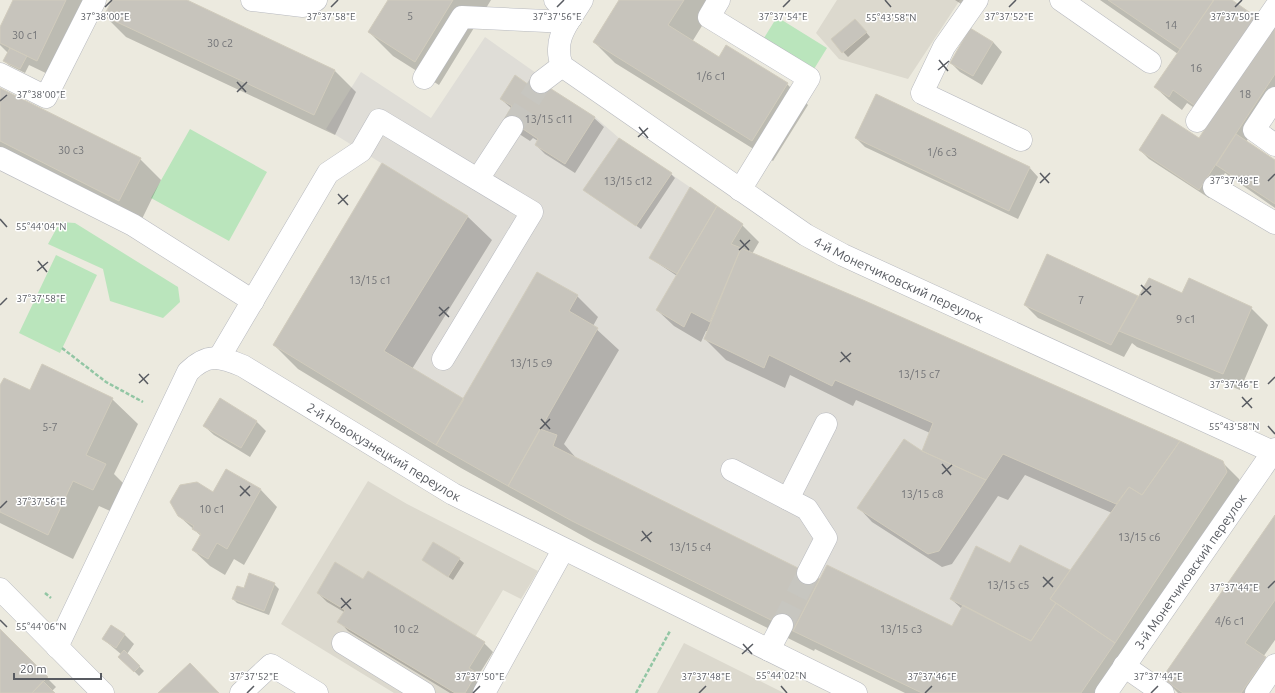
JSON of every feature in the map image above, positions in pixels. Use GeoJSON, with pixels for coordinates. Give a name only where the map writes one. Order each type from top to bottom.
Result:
{"type":"FeatureCollection","features":[{"type":"Feature","properties":{"kind":"street"},"geometry":{"type":"LineString","coordinates":[[0,74],[46,97],[95,0]]}},
{"type":"Feature","properties":{"kind":"street"},"geometry":{"type":"LineString","coordinates":[[252,0],[304,6],[316,0]]}},
{"type":"Feature","properties":{"kind":"street"},"geometry":{"type":"LineString","coordinates":[[555,0],[574,13]]}},
{"type":"Feature","properties":{"kind":"street"},"geometry":{"type":"LineString","coordinates":[[719,0],[709,17],[809,78],[740,190]]}},
{"type":"Feature","properties":{"kind":"street"},"geometry":{"type":"LineString","coordinates":[[977,0],[944,47],[922,93],[1021,140]]}},
{"type":"Feature","properties":{"kind":"street"},"geometry":{"type":"LineString","coordinates":[[1061,0],[1150,62]]}},
{"type":"Feature","properties":{"kind":"street"},"geometry":{"type":"LineString","coordinates":[[1197,121],[1275,8]]}},
{"type":"Feature","properties":{"kind":"street"},"geometry":{"type":"LineString","coordinates":[[541,82],[560,61],[558,43],[574,13]]}},
{"type":"Feature","properties":{"kind":"street"},"geometry":{"type":"LineString","coordinates":[[424,78],[462,17],[574,13]]}},
{"type":"Feature","properties":{"kind":"street","name":"4-й Монетчиковский переулок"},"geometry":{"type":"LineString","coordinates":[[560,61],[740,190],[806,235],[843,255],[1274,451]]}},
{"type":"Feature","properties":{"kind":"street"},"geometry":{"type":"LineString","coordinates":[[1275,98],[1254,130],[1275,145]]}},
{"type":"Feature","properties":{"kind":"street"},"geometry":{"type":"LineString","coordinates":[[219,358],[328,173],[361,151],[379,120],[532,212],[443,359]]}},
{"type":"Feature","properties":{"kind":"street"},"geometry":{"type":"LineString","coordinates":[[478,179],[512,127]]}},
{"type":"Feature","properties":{"kind":"street"},"geometry":{"type":"LineString","coordinates":[[0,158],[133,225],[253,301]]}},
{"type":"Feature","properties":{"kind":"street"},"geometry":{"type":"LineString","coordinates":[[1214,186],[1275,223]]}},
{"type":"Feature","properties":{"kind":"street","name":"2-й Новокузнецкий переулок"},"geometry":{"type":"LineString","coordinates":[[57,646],[188,372],[197,362],[208,358],[219,358],[243,366],[453,494],[563,550],[856,693]]}},
{"type":"Feature","properties":{"kind":"street"},"geometry":{"type":"LineString","coordinates":[[788,500],[826,424]]}},
{"type":"Feature","properties":{"kind":"street","name":"3-й Монетчиковский переулок"},"geometry":{"type":"LineString","coordinates":[[1106,693],[1274,451]]}},
{"type":"Feature","properties":{"kind":"street"},"geometry":{"type":"LineString","coordinates":[[732,470],[807,509],[826,538],[808,574]]}},
{"type":"Feature","properties":{"kind":"street"},"geometry":{"type":"LineString","coordinates":[[484,693],[563,550]]}},
{"type":"Feature","properties":{"kind":"street"},"geometry":{"type":"LineString","coordinates":[[0,590],[103,693]]}},
{"type":"Feature","properties":{"kind":"street"},"geometry":{"type":"LineString","coordinates":[[769,650],[782,625]]}},
{"type":"Feature","properties":{"kind":"street"},"geometry":{"type":"LineString","coordinates":[[343,643],[424,693]]}},
{"type":"Feature","properties":{"kind":"street"},"geometry":{"type":"LineString","coordinates":[[241,693],[271,665],[317,693]]}},
{"type":"Feature","properties":{"kind":"street"},"geometry":{"type":"LineString","coordinates":[[1256,693],[1275,665]]}},
{"type":"Feature","properties":{"kind":"street"},"geometry":{"type":"LineString","coordinates":[[1124,666],[1163,693]]}},
{"type":"Feature","properties":{"kind":"path"},"geometry":{"type":"LineString","coordinates":[[62,348],[106,382],[143,402]]}},
{"type":"Feature","properties":{"kind":"path"},"geometry":{"type":"LineString","coordinates":[[45,593],[53,600]]}},
{"type":"Feature","properties":{"kind":"path"},"geometry":{"type":"LineString","coordinates":[[636,693],[671,628]]}},
{"type":"Feature","properties":{"kind":"shaded area"},"geometry":{"type":"Polygon","coordinates":[[[837,0],[960,0],[908,79],[839,59],[816,33],[837,0]]]}},
{"type":"Feature","properties":{"kind":"shaded area"},"geometry":{"type":"Polygon","coordinates":[[[485,37],[536,73],[541,82],[595,117],[619,138],[743,224],[731,244],[863,300],[1223,461],[1115,643],[1081,693],[922,693],[572,521],[436,445],[273,345],[381,163],[326,129],[361,72],[431,118],[485,37]]]}},
{"type":"Feature","properties":{"kind":"shaded area"},"geometry":{"type":"Polygon","coordinates":[[[368,481],[407,504],[538,571],[521,599],[503,590],[475,637],[469,668],[477,673],[465,693],[394,693],[281,624],[368,481]]]}},
{"type":"Feature","properties":{"kind":"shaded area"},"geometry":{"type":"Polygon","coordinates":[[[684,643],[784,693],[657,693],[684,643]]]}},
{"type":"Feature","properties":{"kind":"green space"},"geometry":{"type":"Polygon","coordinates":[[[777,17],[827,48],[814,69],[764,38],[777,17]]]}},
{"type":"Feature","properties":{"kind":"green space"},"geometry":{"type":"Polygon","coordinates":[[[190,129],[267,172],[229,241],[151,198],[190,129]]]}},
{"type":"Feature","properties":{"kind":"green space"},"geometry":{"type":"Polygon","coordinates":[[[60,222],[75,223],[178,287],[180,302],[163,318],[110,301],[103,269],[48,244],[60,222]]]}},
{"type":"Feature","properties":{"kind":"green space"},"geometry":{"type":"Polygon","coordinates":[[[56,255],[97,275],[60,353],[19,333],[56,255]]]}},
{"type":"Feature","properties":{"kind":"building"},"geometry":{"type":"Polygon","coordinates":[[[13,0],[66,0],[37,61],[0,43],[0,27],[13,0]]]}},
{"type":"Feature","properties":{"kind":"building"},"geometry":{"type":"Polygon","coordinates":[[[112,0],[187,0],[335,70],[314,115],[104,16],[112,0]]]}},
{"type":"Feature","properties":{"kind":"building"},"geometry":{"type":"Polygon","coordinates":[[[388,0],[453,0],[415,62],[368,32],[388,0]]]}},
{"type":"Feature","properties":{"kind":"building"},"geometry":{"type":"Polygon","coordinates":[[[619,0],[684,0],[668,25],[719,57],[726,45],[788,83],[752,141],[593,42],[619,0]]]}},
{"type":"Feature","properties":{"kind":"building"},"geometry":{"type":"Polygon","coordinates":[[[1108,0],[1212,0],[1213,1],[1180,49],[1108,0]]]}},
{"type":"Feature","properties":{"kind":"building"},"geometry":{"type":"Polygon","coordinates":[[[1214,0],[1232,0],[1259,19],[1198,108],[1173,90],[1169,97],[1154,87],[1214,0]]]}},
{"type":"Feature","properties":{"kind":"building"},"geometry":{"type":"Polygon","coordinates":[[[855,19],[867,32],[842,53],[831,39],[855,19]]]}},
{"type":"Feature","properties":{"kind":"building"},"geometry":{"type":"Polygon","coordinates":[[[1273,25],[1275,26],[1275,74],[1199,190],[1139,150],[1162,114],[1199,138],[1273,25]]]}},
{"type":"Feature","properties":{"kind":"building"},"geometry":{"type":"Polygon","coordinates":[[[970,28],[993,42],[973,76],[950,63],[970,28]]]}},
{"type":"Feature","properties":{"kind":"building"},"geometry":{"type":"Polygon","coordinates":[[[10,48],[27,56],[20,69],[3,61],[10,48]]]}},
{"type":"Feature","properties":{"kind":"building"},"geometry":{"type":"Polygon","coordinates":[[[515,75],[529,85],[534,78],[595,117],[565,164],[535,145],[538,139],[523,129],[521,133],[503,121],[512,106],[500,99],[515,75]]]}},
{"type":"Feature","properties":{"kind":"building"},"geometry":{"type":"Polygon","coordinates":[[[0,88],[141,158],[119,201],[0,141],[0,88]]]}},
{"type":"Feature","properties":{"kind":"building"},"geometry":{"type":"Polygon","coordinates":[[[876,94],[1030,167],[1009,211],[855,138],[876,94]]]}},
{"type":"Feature","properties":{"kind":"building"},"geometry":{"type":"Polygon","coordinates":[[[1236,134],[1275,160],[1275,204],[1216,165],[1236,134]]]}},
{"type":"Feature","properties":{"kind":"building"},"geometry":{"type":"Polygon","coordinates":[[[619,138],[672,173],[636,226],[583,190],[619,138]]]}},
{"type":"Feature","properties":{"kind":"building"},"geometry":{"type":"Polygon","coordinates":[[[382,163],[468,216],[384,351],[464,399],[436,445],[273,345],[382,163]]]}},
{"type":"Feature","properties":{"kind":"building"},"geometry":{"type":"Polygon","coordinates":[[[690,187],[717,206],[677,274],[649,258],[690,187]]]}},
{"type":"Feature","properties":{"kind":"building"},"geometry":{"type":"Polygon","coordinates":[[[717,206],[743,224],[731,244],[741,248],[710,322],[691,312],[684,327],[656,310],[717,206]]]}},
{"type":"Feature","properties":{"kind":"building"},"geometry":{"type":"Polygon","coordinates":[[[741,248],[863,300],[1180,441],[1142,495],[1129,487],[1116,504],[1003,454],[986,480],[922,451],[933,423],[835,380],[832,386],[769,355],[764,368],[704,339],[741,248]]]}},
{"type":"Feature","properties":{"kind":"building"},"geometry":{"type":"Polygon","coordinates":[[[1047,254],[1138,296],[1111,345],[1024,305],[1047,254]]]}},
{"type":"Feature","properties":{"kind":"building"},"geometry":{"type":"Polygon","coordinates":[[[537,272],[578,295],[569,311],[598,328],[508,486],[436,445],[537,272]]]}},
{"type":"Feature","properties":{"kind":"building"},"geometry":{"type":"Polygon","coordinates":[[[1149,278],[1182,293],[1189,278],[1252,307],[1223,374],[1119,331],[1149,278]]]}},
{"type":"Feature","properties":{"kind":"building"},"geometry":{"type":"Polygon","coordinates":[[[42,364],[113,398],[86,455],[106,464],[93,490],[73,481],[48,535],[0,512],[0,385],[4,378],[30,390],[42,364]]]}},
{"type":"Feature","properties":{"kind":"building"},"geometry":{"type":"Polygon","coordinates":[[[220,398],[257,421],[241,448],[203,426],[220,398]]]}},
{"type":"Feature","properties":{"kind":"building"},"geometry":{"type":"Polygon","coordinates":[[[540,429],[557,435],[553,446],[820,579],[793,631],[572,521],[508,486],[540,429]]]}},
{"type":"Feature","properties":{"kind":"building"},"geometry":{"type":"Polygon","coordinates":[[[904,439],[922,451],[986,480],[939,551],[928,554],[857,508],[904,439]]]}},
{"type":"Feature","properties":{"kind":"building"},"geometry":{"type":"Polygon","coordinates":[[[1180,441],[1223,461],[1227,472],[1115,643],[1050,599],[1129,487],[1142,495],[1180,441]]]}},
{"type":"Feature","properties":{"kind":"building"},"geometry":{"type":"Polygon","coordinates":[[[226,469],[261,489],[227,549],[217,543],[208,559],[192,550],[201,534],[192,529],[194,526],[178,516],[170,502],[180,485],[197,482],[213,492],[226,469]]]}},
{"type":"Feature","properties":{"kind":"building"},"geometry":{"type":"Polygon","coordinates":[[[1275,515],[1275,600],[1245,643],[1266,657],[1241,693],[1183,693],[1162,678],[1275,515]]]}},
{"type":"Feature","properties":{"kind":"building"},"geometry":{"type":"Polygon","coordinates":[[[433,542],[460,558],[448,577],[422,560],[433,542]]]}},
{"type":"Feature","properties":{"kind":"building"},"geometry":{"type":"Polygon","coordinates":[[[1020,545],[1070,570],[1050,599],[1056,603],[1031,641],[950,599],[976,546],[1010,563],[1020,545]]]}},
{"type":"Feature","properties":{"kind":"building"},"geometry":{"type":"Polygon","coordinates":[[[335,562],[363,579],[368,571],[485,642],[469,668],[477,673],[465,693],[455,693],[337,622],[345,610],[317,593],[335,562]]]}},
{"type":"Feature","properties":{"kind":"building"},"geometry":{"type":"Polygon","coordinates":[[[827,565],[952,626],[963,605],[1031,641],[1056,603],[1115,643],[1081,693],[922,693],[793,631],[827,565]]]}},
{"type":"Feature","properties":{"kind":"building"},"geometry":{"type":"Polygon","coordinates":[[[249,573],[275,583],[264,611],[232,599],[237,586],[244,588],[249,573]]]}},
{"type":"Feature","properties":{"kind":"building"},"geometry":{"type":"Polygon","coordinates":[[[111,625],[125,634],[116,648],[102,639],[111,625]]]}},
{"type":"Feature","properties":{"kind":"building"},"geometry":{"type":"Polygon","coordinates":[[[0,629],[48,677],[32,693],[0,693],[0,629]]]}},
{"type":"Feature","properties":{"kind":"building"},"geometry":{"type":"Polygon","coordinates":[[[124,650],[140,666],[134,672],[118,657],[124,650]]]}},
{"type":"Feature","properties":{"kind":"building"},"geometry":{"type":"Polygon","coordinates":[[[190,663],[219,693],[158,693],[190,663]]]}},
{"type":"Feature","properties":{"kind":"building"},"geometry":{"type":"Polygon","coordinates":[[[43,681],[55,693],[32,693],[43,681]]]}},
{"type":"Feature","properties":{"kind":"tunnel"},"geometry":{"type":"LineString","coordinates":[[512,127],[541,82]]}},
{"type":"Feature","properties":{"kind":"tunnel"},"geometry":{"type":"LineString","coordinates":[[782,625],[808,573]]}}]}
